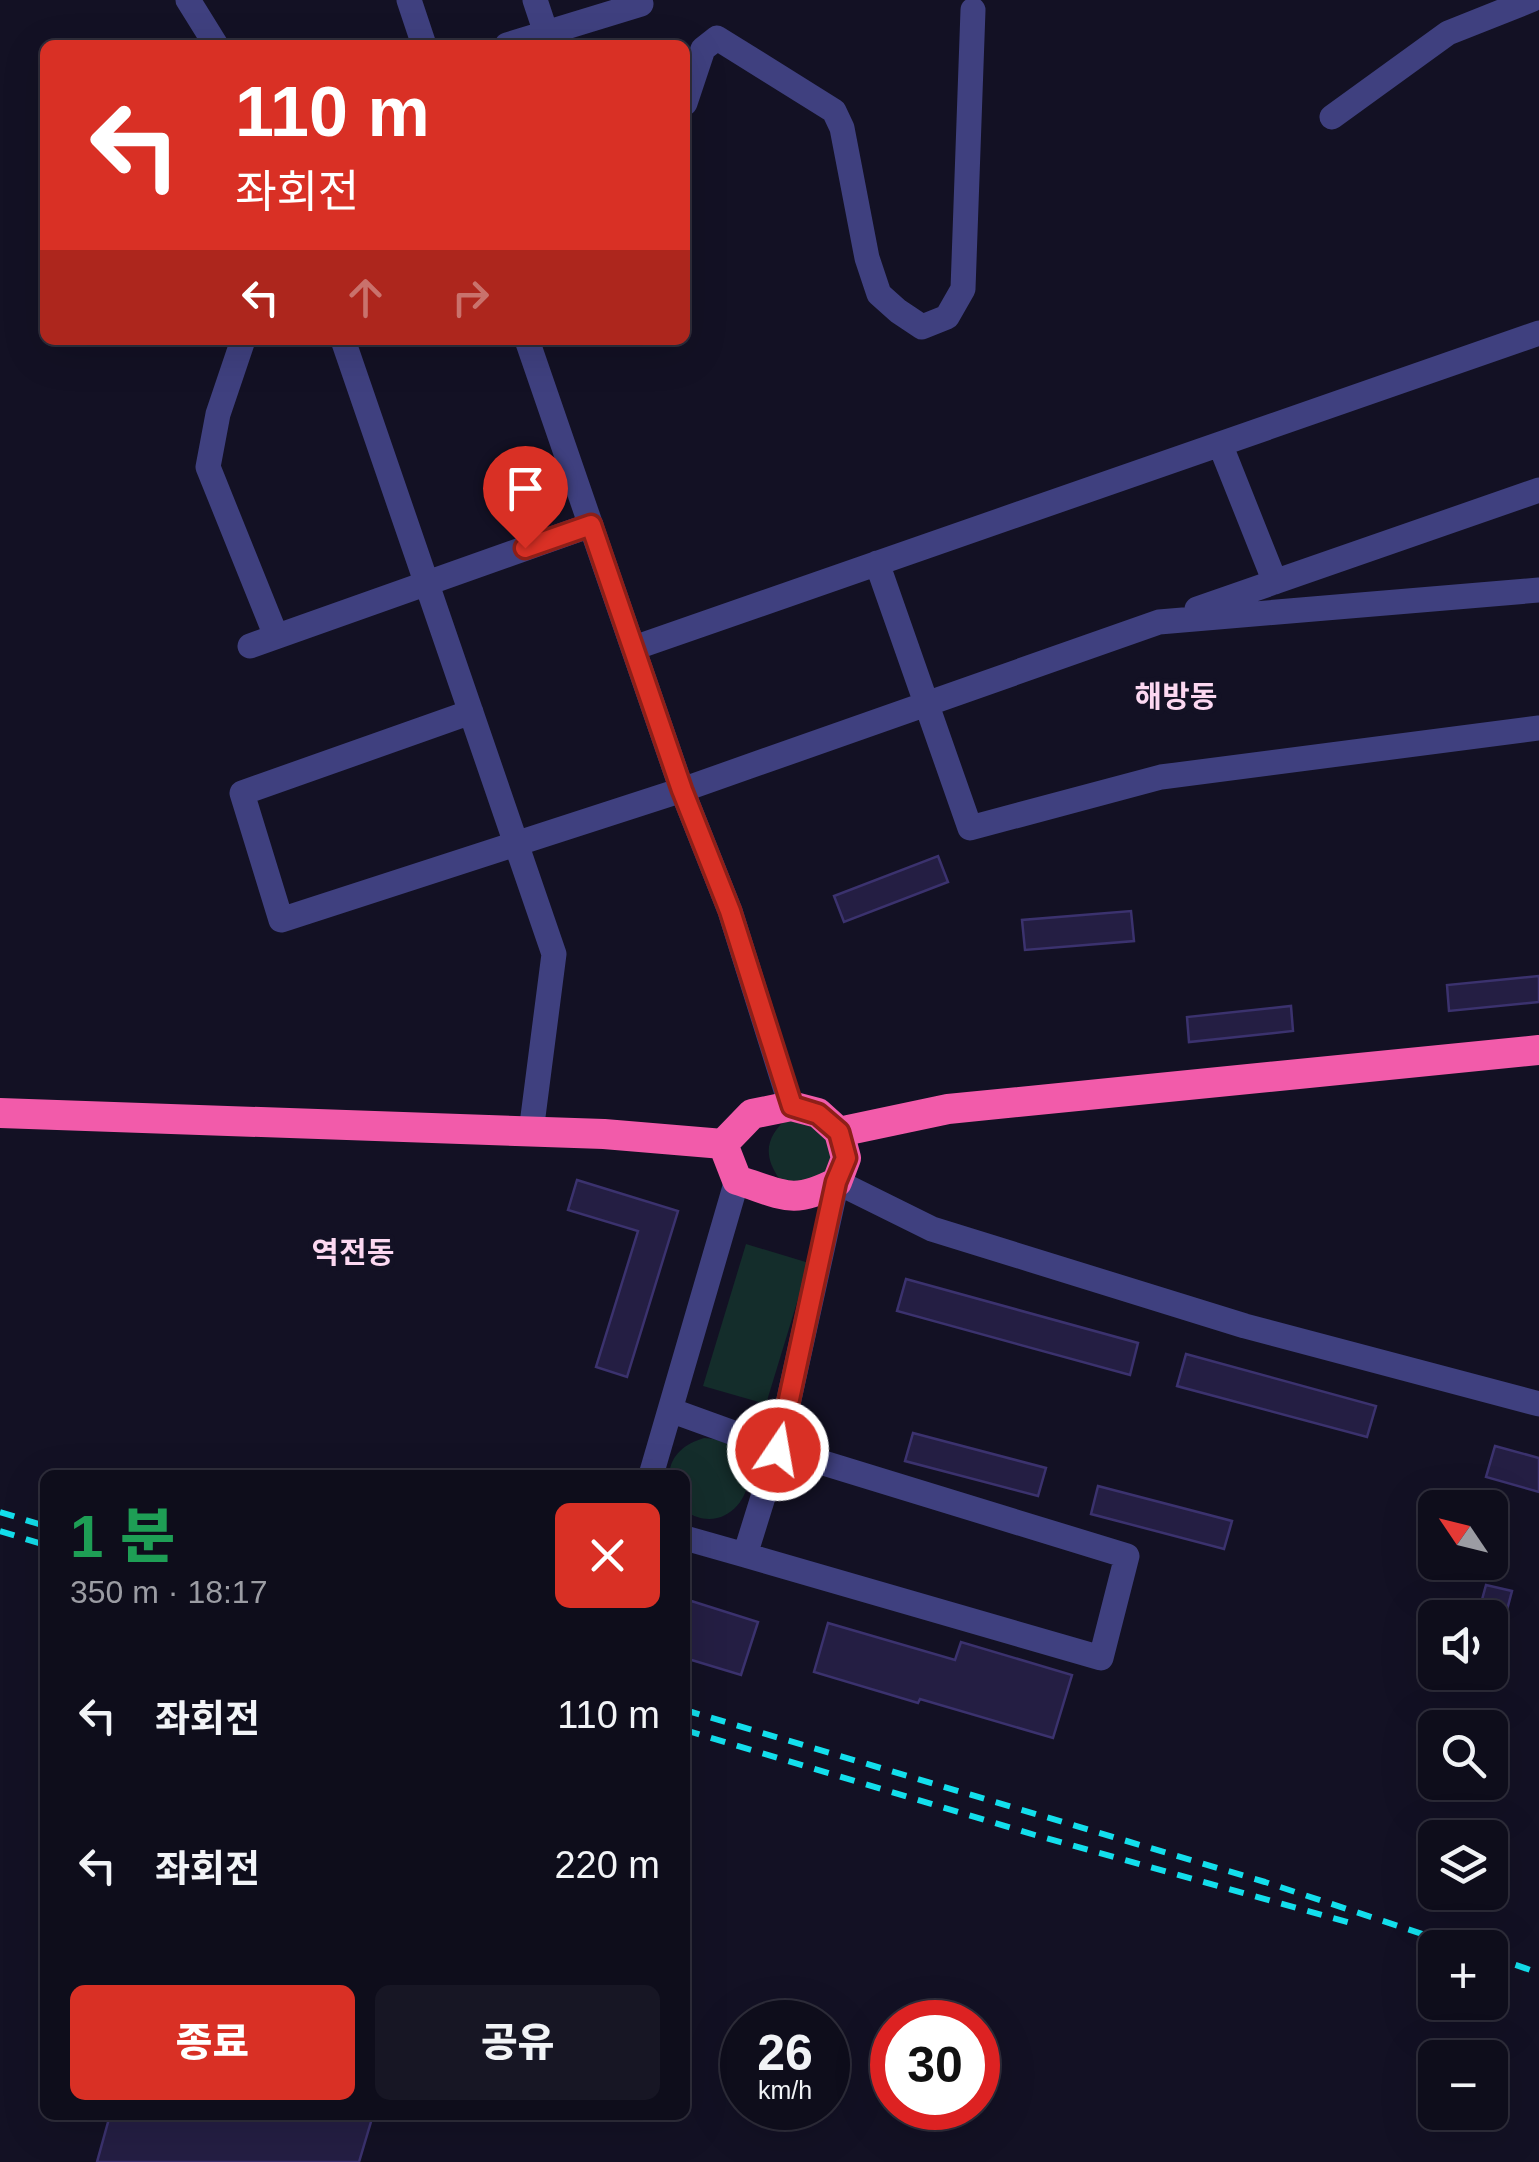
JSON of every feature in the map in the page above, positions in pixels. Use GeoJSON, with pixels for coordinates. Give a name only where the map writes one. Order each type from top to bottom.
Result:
{"type":"FeatureCollection","features":[{"type":"Feature","properties":{"kind":"highway"},"geometry":{"type":"LineString","coordinates":[[839,1132],[948,1108],[1539,1050]]}},
{"type":"Feature","properties":{"kind":"highway"},"geometry":{"type":"LineString","coordinates":[[792,1106],[818,1114],[839,1132],[846,1158],[836,1182],[815,1194],[792,1198],[737,1180],[723,1144],[752,1114],[792,1106]]}},
{"type":"Feature","properties":{"kind":"highway"},"geometry":{"type":"LineString","coordinates":[[0,1114],[604,1134],[723,1144]]}},
{"type":"Feature","properties":{"kind":"street"},"geometry":{"type":"LineString","coordinates":[[409,0],[422,40]]}},
{"type":"Feature","properties":{"kind":"street"},"geometry":{"type":"LineString","coordinates":[[535,0],[548,38],[640,4],[639,0]]}},
{"type":"Feature","properties":{"kind":"street"},"geometry":{"type":"LineString","coordinates":[[1332,117],[1448,33],[1531,0]]}},
{"type":"Feature","properties":{"kind":"street"},"geometry":{"type":"LineString","coordinates":[[197,6],[214,40]]}},
{"type":"Feature","properties":{"kind":"street"},"geometry":{"type":"LineString","coordinates":[[690,89],[704,48],[717,38],[834,111],[842,128],[867,258],[879,294],[922,327],[947,316],[964,289],[973,10]]}},
{"type":"Feature","properties":{"kind":"street"},"geometry":{"type":"LineString","coordinates":[[634,648],[1539,333]]}},
{"type":"Feature","properties":{"kind":"street"},"geometry":{"type":"LineString","coordinates":[[241,345],[218,414],[208,467],[276,636]]}},
{"type":"Feature","properties":{"kind":"street"},"geometry":{"type":"LineString","coordinates":[[345,345],[554,954],[531,1132]]}},
{"type":"Feature","properties":{"kind":"street"},"geometry":{"type":"LineString","coordinates":[[528,345],[682,790],[730,911],[792,1106]]}},
{"type":"Feature","properties":{"kind":"street"},"geometry":{"type":"LineString","coordinates":[[1220,444],[1275,582]]}},
{"type":"Feature","properties":{"kind":"street"},"geometry":{"type":"LineString","coordinates":[[471,712],[242,793],[280,920],[682,790],[1539,490]]}},
{"type":"Feature","properties":{"kind":"street"},"geometry":{"type":"LineString","coordinates":[[250,646],[591,525]]}},
{"type":"Feature","properties":{"kind":"street"},"geometry":{"type":"LineString","coordinates":[[878,564],[970,828],[1161,777],[1539,728]]}},
{"type":"Feature","properties":{"kind":"street"},"geometry":{"type":"LineString","coordinates":[[1159,622],[1539,590]]}},
{"type":"Feature","properties":{"kind":"street"},"geometry":{"type":"LineString","coordinates":[[652,1470],[737,1180]]}},
{"type":"Feature","properties":{"kind":"street"},"geometry":{"type":"LineString","coordinates":[[746,1554],[778,1450],[836,1182],[932,1229],[1244,1326],[1539,1404]]}},
{"type":"Feature","properties":{"kind":"street"},"geometry":{"type":"LineString","coordinates":[[670,1410],[778,1450],[1127,1556],[1101,1658],[690,1539]]}},
{"type":"Feature","properties":{"kind":"green space"},"geometry":{"type":"Polygon","coordinates":[[[789,1116],[844,1132],[825,1189],[780,1180],[774,1171],[769,1146],[775,1131],[789,1116]]]}},
{"type":"Feature","properties":{"kind":"green space"},"geometry":{"type":"Polygon","coordinates":[[[746,1244],[809,1263],[766,1404],[703,1386],[746,1244]]]}},
{"type":"Feature","properties":{"kind":"green space"},"geometry":{"type":"Polygon","coordinates":[[[704,1438],[729,1444],[743,1457],[748,1473],[746,1491],[737,1506],[723,1516],[705,1519],[690,1513],[690,1470],[670,1470],[680,1451],[704,1438]]]}},
{"type":"Feature","properties":{"kind":"building"},"geometry":{"type":"Polygon","coordinates":[[[938,856],[948,882],[844,922],[834,896],[938,856]]]}},
{"type":"Feature","properties":{"kind":"building"},"geometry":{"type":"Polygon","coordinates":[[[1131,911],[1134,941],[1025,950],[1022,920],[1131,911]]]}},
{"type":"Feature","properties":{"kind":"building"},"geometry":{"type":"Polygon","coordinates":[[[1539,976],[1539,1002],[1449,1011],[1447,985],[1539,976]]]}},
{"type":"Feature","properties":{"kind":"building"},"geometry":{"type":"Polygon","coordinates":[[[1291,1006],[1293,1031],[1189,1042],[1187,1017],[1291,1006]]]}},
{"type":"Feature","properties":{"kind":"building"},"geometry":{"type":"Polygon","coordinates":[[[577,1180],[678,1211],[627,1377],[596,1367],[638,1231],[568,1210],[577,1180]]]}},
{"type":"Feature","properties":{"kind":"building"},"geometry":{"type":"Polygon","coordinates":[[[906,1279],[1138,1343],[1130,1375],[897,1311],[906,1279]]]}},
{"type":"Feature","properties":{"kind":"building"},"geometry":{"type":"Polygon","coordinates":[[[1186,1354],[1376,1406],[1367,1437],[1177,1386],[1186,1354]]]}},
{"type":"Feature","properties":{"kind":"building"},"geometry":{"type":"Polygon","coordinates":[[[913,1433],[1046,1468],[1038,1496],[905,1461],[913,1433]]]}},
{"type":"Feature","properties":{"kind":"building"},"geometry":{"type":"Polygon","coordinates":[[[1495,1446],[1539,1458],[1539,1492],[1486,1477],[1495,1446]]]}},
{"type":"Feature","properties":{"kind":"building"},"geometry":{"type":"Polygon","coordinates":[[[1098,1486],[1232,1521],[1224,1549],[1091,1514],[1098,1486]]]}},
{"type":"Feature","properties":{"kind":"building"},"geometry":{"type":"Polygon","coordinates":[[[1486,1585],[1512,1591],[1508,1606],[1508,1600],[1482,1600],[1486,1585]]]}},
{"type":"Feature","properties":{"kind":"building"},"geometry":{"type":"Polygon","coordinates":[[[690,1601],[758,1622],[741,1675],[690,1660],[690,1601]]]}},
{"type":"Feature","properties":{"kind":"building"},"geometry":{"type":"Polygon","coordinates":[[[828,1623],[955,1660],[961,1642],[1072,1675],[1053,1738],[814,1672],[828,1623]]]}},
{"type":"Feature","properties":{"kind":"building"},"geometry":{"type":"Polygon","coordinates":[[[109,2120],[372,2120],[359,2162],[97,2162],[109,2120]]]}},
{"type":"Feature","properties":{"kind":"railway"},"geometry":{"type":"LineString","coordinates":[[0,1512],[40,1524]]}},
{"type":"Feature","properties":{"kind":"railway"},"geometry":{"type":"LineString","coordinates":[[0,1531],[40,1543]]}},
{"type":"Feature","properties":{"kind":"railway"},"geometry":{"type":"LineString","coordinates":[[690,1711],[1265,1882],[1418,1932]]}},
{"type":"Feature","properties":{"kind":"railway"},"geometry":{"type":"LineString","coordinates":[[690,1732],[1035,1835],[1351,1923]]}},
{"type":"Feature","properties":{"kind":"railway"},"geometry":{"type":"LineString","coordinates":[[1508,1962],[1539,1973]]}},
{"type":"Feature","properties":{"kind":"district","name":"해방동"},"geometry":{"type":"Point","coordinates":[1176,696]}},
{"type":"Feature","properties":{"kind":"district","name":"역전동"},"geometry":{"type":"Point","coordinates":[353,1252]}},
{"type":"Feature","properties":{"kind":"route"},"geometry":{"type":"LineString","coordinates":[[525,548],[591,525],[682,790],[730,911],[792,1106],[818,1114],[839,1132],[846,1158],[836,1182],[778,1450]]}}]}
